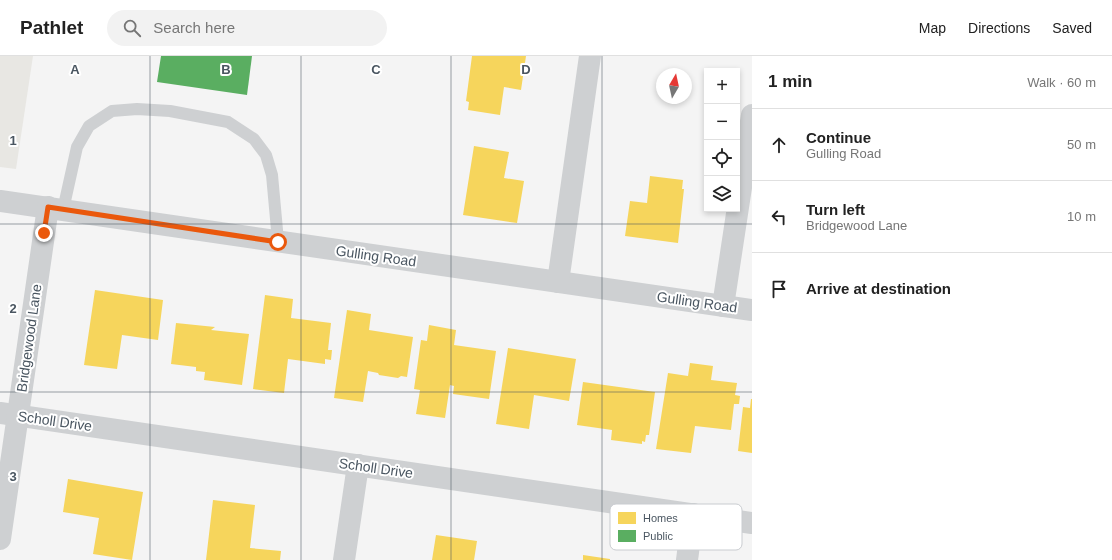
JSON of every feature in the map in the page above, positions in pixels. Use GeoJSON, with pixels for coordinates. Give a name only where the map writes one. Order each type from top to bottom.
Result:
{"type":"FeatureCollection","features":[{"type":"Feature","properties":{"kind":"street"},"geometry":{"type":"LineString","coordinates":[[558,282],[590,56]]}},
{"type":"Feature","properties":{"kind":"street"},"geometry":{"type":"LineString","coordinates":[[723,306],[752,115]]}},
{"type":"Feature","properties":{"kind":"street","name":"Gulling Road"},"geometry":{"type":"LineString","coordinates":[[0,201],[752,310]]}},
{"type":"Feature","properties":{"kind":"street","name":"Bridgewood Lane"},"geometry":{"type":"LineString","coordinates":[[0,539],[9,414],[55,209]]}},
{"type":"Feature","properties":{"kind":"street","name":"Scholl Drive"},"geometry":{"type":"LineString","coordinates":[[9,414],[625,504]]}},
{"type":"Feature","properties":{"kind":"street"},"geometry":{"type":"LineString","coordinates":[[344,560],[358,465]]}},
{"type":"Feature","properties":{"kind":"street","name":"Scholl Drive"},"geometry":{"type":"LineString","coordinates":[[742,521],[752,523]]}},
{"type":"Feature","properties":{"kind":"street"},"geometry":{"type":"LineString","coordinates":[[687,560],[688,550]]}},
{"type":"Feature","properties":{"kind":"lane"},"geometry":{"type":"LineString","coordinates":[[55,209],[77,147],[89,126],[112,111],[137,109],[170,111],[228,122],[254,139],[266,155],[272,175],[278,242]]}},
{"type":"Feature","properties":{"kind":"shaded area"},"geometry":{"type":"Polygon","coordinates":[[[0,56],[33,56],[16,169],[0,167],[0,56]]]}},
{"type":"Feature","properties":{"kind":"building: Homes"},"geometry":{"type":"Polygon","coordinates":[[[472,56],[526,56],[521,90],[504,87],[500,115],[468,110],[469,102],[466,101],[472,56]]]}},
{"type":"Feature","properties":{"kind":"building: Homes"},"geometry":{"type":"Polygon","coordinates":[[[474,146],[509,152],[504,178],[524,181],[517,223],[463,215],[474,146]]]}},
{"type":"Feature","properties":{"kind":"building: Homes"},"geometry":{"type":"Polygon","coordinates":[[[650,176],[683,180],[682,189],[684,189],[678,243],[625,236],[630,201],[647,203],[650,176]]]}},
{"type":"Feature","properties":{"kind":"building: Homes"},"geometry":{"type":"Polygon","coordinates":[[[95,290],[163,300],[158,340],[122,335],[117,369],[84,365],[95,290]]]}},
{"type":"Feature","properties":{"kind":"building: Homes"},"geometry":{"type":"Polygon","coordinates":[[[265,295],[293,299],[291,318],[331,323],[328,350],[332,350],[331,360],[325,359],[325,364],[288,359],[284,393],[253,389],[265,295]]]}},
{"type":"Feature","properties":{"kind":"building: Homes"},"geometry":{"type":"Polygon","coordinates":[[[347,310],[371,314],[369,330],[413,337],[407,377],[401,376],[398,378],[379,375],[378,373],[368,371],[363,402],[334,398],[347,310]]]}},
{"type":"Feature","properties":{"kind":"building: Homes"},"geometry":{"type":"Polygon","coordinates":[[[176,323],[215,327],[211,330],[249,334],[242,385],[204,380],[205,372],[196,371],[196,367],[171,364],[176,323]]]}},
{"type":"Feature","properties":{"kind":"building: Homes"},"geometry":{"type":"Polygon","coordinates":[[[429,325],[456,330],[454,345],[496,351],[489,399],[453,394],[454,386],[450,385],[445,418],[416,414],[420,390],[414,389],[421,340],[427,341],[429,325]]]}},
{"type":"Feature","properties":{"kind":"building: Homes"},"geometry":{"type":"Polygon","coordinates":[[[508,348],[576,359],[569,401],[534,395],[529,429],[496,424],[508,348]]]}},
{"type":"Feature","properties":{"kind":"building: Homes"},"geometry":{"type":"Polygon","coordinates":[[[690,363],[713,366],[711,380],[737,383],[735,395],[740,396],[739,404],[734,404],[731,430],[695,426],[691,453],[656,449],[668,373],[688,376],[690,363]]]}},
{"type":"Feature","properties":{"kind":"building: Homes"},"geometry":{"type":"Polygon","coordinates":[[[583,382],[655,392],[649,435],[646,435],[645,442],[642,441],[642,444],[611,440],[612,430],[577,425],[583,382]]]}},
{"type":"Feature","properties":{"kind":"building: Homes"},"geometry":{"type":"Polygon","coordinates":[[[751,399],[752,453],[738,451],[743,407],[750,408],[751,399]]]}},
{"type":"Feature","properties":{"kind":"building: Homes"},"geometry":{"type":"Polygon","coordinates":[[[68,479],[143,492],[132,560],[93,554],[99,518],[63,512],[68,479]]]}},
{"type":"Feature","properties":{"kind":"building: Homes"},"geometry":{"type":"Polygon","coordinates":[[[213,500],[255,505],[250,548],[281,551],[280,560],[206,560],[213,500]]]}},
{"type":"Feature","properties":{"kind":"building: Homes"},"geometry":{"type":"Polygon","coordinates":[[[436,535],[477,541],[474,560],[432,560],[436,535]]]}},
{"type":"Feature","properties":{"kind":"building: Homes"},"geometry":{"type":"Polygon","coordinates":[[[583,555],[610,559],[610,560],[583,560],[583,555]]]}},
{"type":"Feature","properties":{"kind":"building: Public"},"geometry":{"type":"Polygon","coordinates":[[[161,56],[252,56],[247,95],[157,82],[161,56]]]}},
{"type":"Feature","properties":{"kind":"route"},"geometry":{"type":"LineString","coordinates":[[44,233],[48,207],[278,242]]}}]}
